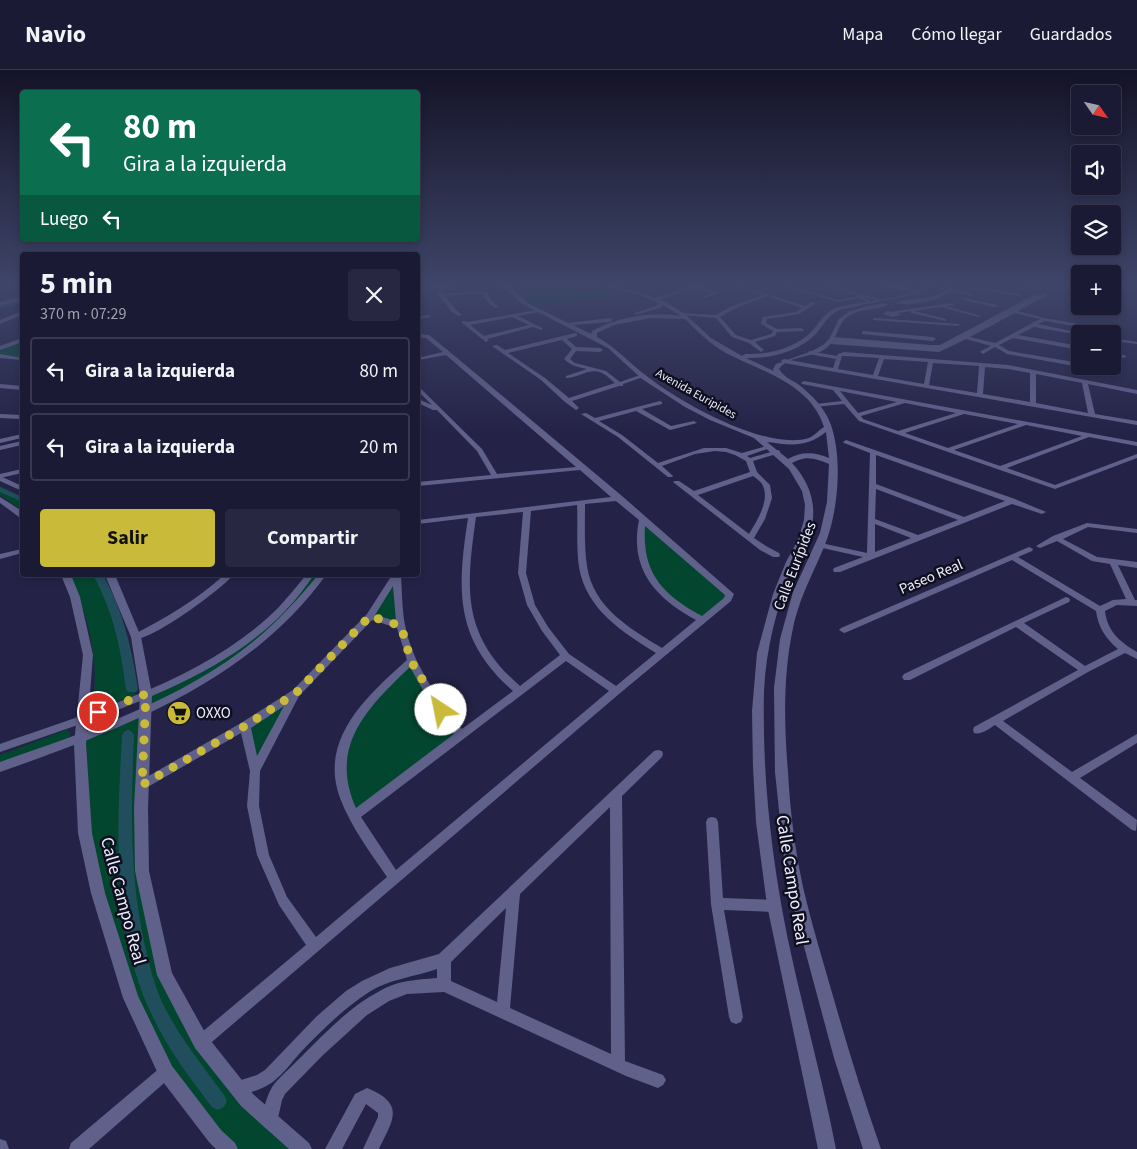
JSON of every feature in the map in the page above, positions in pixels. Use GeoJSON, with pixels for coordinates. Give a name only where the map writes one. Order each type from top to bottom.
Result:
{"type":"FeatureCollection","features":[{"type":"Feature","properties":{"kind":"street"},"geometry":{"type":"LineString","coordinates":[[477,333],[543,379],[576,408]]}},
{"type":"Feature","properties":{"kind":"street"},"geometry":{"type":"LineString","coordinates":[[483,338],[502,333]]}},
{"type":"Feature","properties":{"kind":"street","name":"Avenida Euripides"},"geometry":{"type":"LineString","coordinates":[[584,333],[610,347],[646,379],[718,421],[757,438]]}},
{"type":"Feature","properties":{"kind":"street"},"geometry":{"type":"LineString","coordinates":[[594,333],[594,339]]}},
{"type":"Feature","properties":{"kind":"street"},"geometry":{"type":"LineString","coordinates":[[703,333],[714,343],[780,375],[807,395],[822,413],[828,427],[823,434],[802,441],[775,442],[757,438]]}},
{"type":"Feature","properties":{"kind":"street"},"geometry":{"type":"LineString","coordinates":[[732,333],[751,342],[761,350]]}},
{"type":"Feature","properties":{"kind":"street"},"geometry":{"type":"LineString","coordinates":[[751,342],[773,336],[775,333]]}},
{"type":"Feature","properties":{"kind":"street"},"geometry":{"type":"LineString","coordinates":[[737,355],[761,356],[798,344],[813,333]]}},
{"type":"Feature","properties":{"kind":"street"},"geometry":{"type":"LineString","coordinates":[[780,375],[776,369],[784,361],[815,351],[832,340],[835,333]]}},
{"type":"Feature","properties":{"kind":"street"},"geometry":{"type":"LineString","coordinates":[[891,333],[933,339]]}},
{"type":"Feature","properties":{"kind":"street"},"geometry":{"type":"LineString","coordinates":[[832,340],[939,350],[971,333]]}},
{"type":"Feature","properties":{"kind":"street"},"geometry":{"type":"LineString","coordinates":[[983,352],[1018,333]]}},
{"type":"Feature","properties":{"kind":"street"},"geometry":{"type":"LineString","coordinates":[[504,352],[575,335]]}},
{"type":"Feature","properties":{"kind":"street"},"geometry":{"type":"LineString","coordinates":[[202,1042],[616,691],[728,600],[730,594],[642,521],[619,498],[448,353],[427,336],[420,336]]}},
{"type":"Feature","properties":{"kind":"street"},"geometry":{"type":"LineString","coordinates":[[966,336],[997,344],[1007,352],[1071,363]]}},
{"type":"Feature","properties":{"kind":"street"},"geometry":{"type":"LineString","coordinates":[[1013,336],[1071,346]]}},
{"type":"Feature","properties":{"kind":"street"},"geometry":{"type":"LineString","coordinates":[[563,338],[575,349],[600,350]]}},
{"type":"Feature","properties":{"kind":"street"},"geometry":{"type":"LineString","coordinates":[[0,348],[20,341]]}},
{"type":"Feature","properties":{"kind":"street"},"geometry":{"type":"LineString","coordinates":[[1121,341],[1135,343]]}},
{"type":"Feature","properties":{"kind":"street"},"geometry":{"type":"LineString","coordinates":[[798,344],[804,348],[840,357],[882,357],[982,365],[1032,372],[1137,392]]}},
{"type":"Feature","properties":{"kind":"street"},"geometry":{"type":"LineString","coordinates":[[575,349],[567,359],[572,364],[604,372],[620,385]]}},
{"type":"Feature","properties":{"kind":"street"},"geometry":{"type":"LineString","coordinates":[[784,349],[798,352],[800,356]]}},
{"type":"Feature","properties":{"kind":"street"},"geometry":{"type":"LineString","coordinates":[[420,359],[448,353]]}},
{"type":"Feature","properties":{"kind":"street"},"geometry":{"type":"LineString","coordinates":[[0,356],[20,359]]}},
{"type":"Feature","properties":{"kind":"street"},"geometry":{"type":"LineString","coordinates":[[835,369],[840,357]]}},
{"type":"Feature","properties":{"kind":"street"},"geometry":{"type":"LineString","coordinates":[[875,377],[882,357]]}},
{"type":"Feature","properties":{"kind":"street"},"geometry":{"type":"LineString","coordinates":[[784,361],[1137,423]]}},
{"type":"Feature","properties":{"kind":"street"},"geometry":{"type":"LineString","coordinates":[[926,386],[931,361]]}},
{"type":"Feature","properties":{"kind":"street"},"geometry":{"type":"LineString","coordinates":[[980,394],[982,365]]}},
{"type":"Feature","properties":{"kind":"street"},"geometry":{"type":"LineString","coordinates":[[568,377],[590,370]]}},
{"type":"Feature","properties":{"kind":"street"},"geometry":{"type":"LineString","coordinates":[[1032,372],[1033,404]]}},
{"type":"Feature","properties":{"kind":"street"},"geometry":{"type":"LineString","coordinates":[[567,401],[646,379]]}},
{"type":"Feature","properties":{"kind":"street"},"geometry":{"type":"LineString","coordinates":[[1085,382],[1092,415]]}},
{"type":"Feature","properties":{"kind":"street"},"geometry":{"type":"LineString","coordinates":[[804,383],[1137,444]]}},
{"type":"Feature","properties":{"kind":"street"},"geometry":{"type":"LineString","coordinates":[[0,386],[20,388]]}},
{"type":"Feature","properties":{"kind":"street"},"geometry":{"type":"LineString","coordinates":[[836,389],[861,420],[1055,487],[1137,456]]}},
{"type":"Feature","properties":{"kind":"street"},"geometry":{"type":"LineString","coordinates":[[420,390],[480,450],[495,476]]}},
{"type":"Feature","properties":{"kind":"street"},"geometry":{"type":"LineString","coordinates":[[420,402],[442,412]]}},
{"type":"Feature","properties":{"kind":"street"},"geometry":{"type":"LineString","coordinates":[[816,406],[846,402]]}},
{"type":"Feature","properties":{"kind":"street"},"geometry":{"type":"LineString","coordinates":[[857,415],[904,402]]}},
{"type":"Feature","properties":{"kind":"street"},"geometry":{"type":"LineString","coordinates":[[594,420],[660,403]]}},
{"type":"Feature","properties":{"kind":"street"},"geometry":{"type":"LineString","coordinates":[[637,409],[670,428],[694,424]]}},
{"type":"Feature","properties":{"kind":"street"},"geometry":{"type":"LineString","coordinates":[[897,433],[963,413]]}},
{"type":"Feature","properties":{"kind":"street"},"geometry":{"type":"LineString","coordinates":[[584,414],[659,465],[670,476]]}},
{"type":"Feature","properties":{"kind":"street"},"geometry":{"type":"LineString","coordinates":[[0,416],[20,417]]}},
{"type":"Feature","properties":{"kind":"street"},"geometry":{"type":"LineString","coordinates":[[948,450],[1024,424]]}},
{"type":"Feature","properties":{"kind":"street","name":"Calle Eurípides"},"geometry":{"type":"LineString","coordinates":[[788,626],[808,570],[821,544],[827,524],[833,462],[828,427]]}},
{"type":"Feature","properties":{"kind":"street"},"geometry":{"type":"LineString","coordinates":[[11,438],[20,431]]}},
{"type":"Feature","properties":{"kind":"street"},"geometry":{"type":"LineString","coordinates":[[1000,468],[1088,435]]}},
{"type":"Feature","properties":{"kind":"street"},"geometry":{"type":"LineString","coordinates":[[0,441],[20,436]]}},
{"type":"Feature","properties":{"kind":"street","name":"Calle Eurípides"},"geometry":{"type":"LineString","coordinates":[[757,438],[774,449],[788,462],[801,480],[809,498],[810,513],[805,535],[789,565],[772,613]]}},
{"type":"Feature","properties":{"kind":"street"},"geometry":{"type":"LineString","coordinates":[[846,442],[1042,512]]}},
{"type":"Feature","properties":{"kind":"street"},"geometry":{"type":"LineString","coordinates":[[0,448],[20,443]]}},
{"type":"Feature","properties":{"kind":"street"},"geometry":{"type":"LineString","coordinates":[[659,465],[696,451],[709,449],[731,451],[749,460],[753,473],[761,478],[767,487],[768,496],[762,517],[751,537]]}},
{"type":"Feature","properties":{"kind":"street"},"geometry":{"type":"LineString","coordinates":[[742,455],[774,449]]}},
{"type":"Feature","properties":{"kind":"street"},"geometry":{"type":"LineString","coordinates":[[749,460],[774,449]]}},
{"type":"Feature","properties":{"kind":"street"},"geometry":{"type":"LineString","coordinates":[[870,556],[873,452]]}},
{"type":"Feature","properties":{"kind":"street"},"geometry":{"type":"LineString","coordinates":[[788,462],[795,456],[808,454],[833,462]]}},
{"type":"Feature","properties":{"kind":"street"},"geometry":{"type":"LineString","coordinates":[[420,481],[583,468]]}},
{"type":"Feature","properties":{"kind":"street"},"geometry":{"type":"LineString","coordinates":[[0,477],[20,472]]}},
{"type":"Feature","properties":{"kind":"street"},"geometry":{"type":"LineString","coordinates":[[694,494],[713,485],[739,480],[753,473]]}},
{"type":"Feature","properties":{"kind":"street"},"geometry":{"type":"LineString","coordinates":[[0,477],[20,488]]}},
{"type":"Feature","properties":{"kind":"street"},"geometry":{"type":"LineString","coordinates":[[677,482],[763,548],[776,555]]}},
{"type":"Feature","properties":{"kind":"street"},"geometry":{"type":"LineString","coordinates":[[872,485],[966,520]]}},
{"type":"Feature","properties":{"kind":"street"},"geometry":{"type":"LineString","coordinates":[[420,522],[619,498]]}},
{"type":"Feature","properties":{"kind":"street"},"geometry":{"type":"LineString","coordinates":[[0,499],[20,514]]}},
{"type":"Feature","properties":{"kind":"street"},"geometry":{"type":"LineString","coordinates":[[837,570],[1012,502]]}},
{"type":"Feature","properties":{"kind":"street"},"geometry":{"type":"LineString","coordinates":[[581,504],[583,564],[588,586],[604,609],[632,635],[662,653]]}},
{"type":"Feature","properties":{"kind":"street"},"geometry":{"type":"LineString","coordinates":[[527,510],[522,573],[531,605],[545,630],[566,656],[616,691]]}},
{"type":"Feature","properties":{"kind":"street"},"geometry":{"type":"LineString","coordinates":[[472,516],[464,569],[464,590],[473,635],[493,666],[518,690]]}},
{"type":"Feature","properties":{"kind":"street"},"geometry":{"type":"LineString","coordinates":[[871,520],[917,538]]}},
{"type":"Feature","properties":{"kind":"street"},"geometry":{"type":"LineString","coordinates":[[642,521],[640,537],[645,567],[660,593],[679,608],[703,620]]}},
{"type":"Feature","properties":{"kind":"street"},"geometry":{"type":"LineString","coordinates":[[1040,546],[1087,525],[1137,531]]}},
{"type":"Feature","properties":{"kind":"street"},"geometry":{"type":"LineString","coordinates":[[1056,538],[1090,558],[1137,565]]}},
{"type":"Feature","properties":{"kind":"street"},"geometry":{"type":"LineString","coordinates":[[821,544],[870,556]]}},
{"type":"Feature","properties":{"kind":"street","name":"Paseo Real"},"geometry":{"type":"LineString","coordinates":[[844,630],[1029,549]]}},
{"type":"Feature","properties":{"kind":"street"},"geometry":{"type":"LineString","coordinates":[[0,557],[20,552]]}},
{"type":"Feature","properties":{"kind":"street"},"geometry":{"type":"LineString","coordinates":[[1012,557],[1100,610]]}},
{"type":"Feature","properties":{"kind":"street"},"geometry":{"type":"LineString","coordinates":[[1113,562],[1135,603]]}},
{"type":"Feature","properties":{"kind":"street"},"geometry":{"type":"LineString","coordinates":[[789,565],[808,570]]}},
{"type":"Feature","properties":{"kind":"street","name":"Calle Campo Real"},"geometry":{"type":"LineString","coordinates":[[67,577],[74,597],[88,655],[80,738],[85,833],[98,894],[131,998],[166,1072],[215,1136],[228,1149]]}},
{"type":"Feature","properties":{"kind":"street","name":"Calle Campo Real"},"geometry":{"type":"LineString","coordinates":[[111,577],[136,638],[146,694],[142,785],[142,870],[165,974],[202,1042],[237,1088],[247,1100],[303,1149]]}},
{"type":"Feature","properties":{"kind":"street"},"geometry":{"type":"LineString","coordinates":[[136,638],[176,616],[205,597],[223,577]]}},
{"type":"Feature","properties":{"kind":"street"},"geometry":{"type":"LineString","coordinates":[[0,748],[182,680],[230,652],[283,606],[308,577]]}},
{"type":"Feature","properties":{"kind":"street"},"geometry":{"type":"LineString","coordinates":[[0,767],[144,712],[241,656],[283,621],[320,577]]}},
{"type":"Feature","properties":{"kind":"street"},"geometry":{"type":"LineString","coordinates":[[142,785],[245,726],[296,693],[370,616],[395,577]]}},
{"type":"Feature","properties":{"kind":"street"},"geometry":{"type":"LineString","coordinates":[[396,577],[401,626],[411,661],[432,698],[460,734]]}},
{"type":"Feature","properties":{"kind":"street"},"geometry":{"type":"LineString","coordinates":[[907,677],[1066,600]]}},
{"type":"Feature","properties":{"kind":"street"},"geometry":{"type":"LineString","coordinates":[[1100,610],[1106,605],[1117,601],[1135,603]]}},
{"type":"Feature","properties":{"kind":"street"},"geometry":{"type":"LineString","coordinates":[[1100,610],[1101,622],[1110,637],[1124,650],[1137,656]]}},
{"type":"Feature","properties":{"kind":"street","name":"Calle Campo Real"},"geometry":{"type":"LineString","coordinates":[[772,613],[759,682],[758,767],[774,906],[821,1114],[826,1149]]}},
{"type":"Feature","properties":{"kind":"street"},"geometry":{"type":"LineString","coordinates":[[370,616],[401,626]]}},
{"type":"Feature","properties":{"kind":"street"},"geometry":{"type":"LineString","coordinates":[[1017,623],[1086,670]]}},
{"type":"Feature","properties":{"kind":"street","name":"Calle Campo Real"},"geometry":{"type":"LineString","coordinates":[[788,626],[780,686],[781,771],[788,835],[801,910],[853,1095],[872,1149]]}},
{"type":"Feature","properties":{"kind":"street"},"geometry":{"type":"LineString","coordinates":[[978,730],[1124,650]]}},
{"type":"Feature","properties":{"kind":"street"},"geometry":{"type":"LineString","coordinates":[[355,815],[518,690],[566,656]]}},
{"type":"Feature","properties":{"kind":"street"},"geometry":{"type":"LineString","coordinates":[[394,878],[355,815],[342,785],[340,762],[356,717],[373,696],[411,661]]}},
{"type":"Feature","properties":{"kind":"street"},"geometry":{"type":"LineString","coordinates":[[255,771],[296,693]]}},
{"type":"Feature","properties":{"kind":"street"},"geometry":{"type":"LineString","coordinates":[[995,720],[1136,826]]}},
{"type":"Feature","properties":{"kind":"street"},"geometry":{"type":"LineString","coordinates":[[245,726],[255,771],[253,806],[263,855],[283,901],[314,946]]}},
{"type":"Feature","properties":{"kind":"street"},"geometry":{"type":"LineString","coordinates":[[1071,778],[1137,738]]}},
{"type":"Feature","properties":{"kind":"street"},"geometry":{"type":"LineString","coordinates":[[237,1088],[261,1081],[352,995],[381,978],[408,969],[432,966],[444,959],[658,754]]}},
{"type":"Feature","properties":{"kind":"street"},"geometry":{"type":"LineString","coordinates":[[616,794],[618,1065]]}},
{"type":"Feature","properties":{"kind":"street"},"geometry":{"type":"LineString","coordinates":[[712,822],[717,904],[736,1017]]}},
{"type":"Feature","properties":{"kind":"street"},"geometry":{"type":"LineString","coordinates":[[503,1010],[514,894]]}},
{"type":"Feature","properties":{"kind":"street"},"geometry":{"type":"LineString","coordinates":[[717,904],[774,906]]}},
{"type":"Feature","properties":{"kind":"street"},"geometry":{"type":"LineString","coordinates":[[444,959],[444,984]]}},
{"type":"Feature","properties":{"kind":"street"},"geometry":{"type":"LineString","coordinates":[[270,1120],[275,1098],[280,1089],[322,1046],[351,1019],[384,996],[407,987],[444,984],[618,1065],[658,1080]]}},
{"type":"Feature","properties":{"kind":"street"},"geometry":{"type":"LineString","coordinates":[[341,1006],[351,1019]]}},
{"type":"Feature","properties":{"kind":"street"},"geometry":{"type":"LineString","coordinates":[[312,1033],[322,1046]]}},
{"type":"Feature","properties":{"kind":"street"},"geometry":{"type":"LineString","coordinates":[[77,1149],[166,1072]]}},
{"type":"Feature","properties":{"kind":"street"},"geometry":{"type":"LineString","coordinates":[[333,1149],[360,1099],[367,1096],[385,1109],[386,1118],[371,1149]]}},
{"type":"Feature","properties":{"kind":"green space"},"geometry":{"type":"Polygon","coordinates":[[[20,341],[20,359],[0,356],[0,348],[20,341]]]}},
{"type":"Feature","properties":{"kind":"green space"},"geometry":{"type":"Polygon","coordinates":[[[0,486],[20,496],[20,509],[0,495],[0,486]]]}},
{"type":"Feature","properties":{"kind":"green space"},"geometry":{"type":"Polygon","coordinates":[[[642,521],[730,594],[703,620],[679,608],[645,567],[642,521]]]}},
{"type":"Feature","properties":{"kind":"green space"},"geometry":{"type":"Polygon","coordinates":[[[72,577],[100,577],[111,593],[137,686],[135,695],[97,711],[92,709],[95,674],[93,651],[83,607],[72,577]]]}},
{"type":"Feature","properties":{"kind":"green space"},"geometry":{"type":"Polygon","coordinates":[[[308,577],[321,577],[312,589],[241,656],[144,712],[146,694],[230,651],[283,606],[308,577]]]}},
{"type":"Feature","properties":{"kind":"green space"},"geometry":{"type":"Polygon","coordinates":[[[395,577],[396,577],[401,626],[370,616],[395,577]]]}},
{"type":"Feature","properties":{"kind":"green space"},"geometry":{"type":"Polygon","coordinates":[[[411,661],[460,734],[355,815],[342,785],[346,742],[356,717],[411,661]]]}},
{"type":"Feature","properties":{"kind":"green space"},"geometry":{"type":"Polygon","coordinates":[[[296,693],[255,771],[245,726],[296,693]]]}},
{"type":"Feature","properties":{"kind":"green space"},"geometry":{"type":"Polygon","coordinates":[[[144,712],[142,871],[165,975],[201,1042],[303,1149],[229,1149],[166,1072],[98,893],[80,738],[144,712]]]}},
{"type":"Feature","properties":{"kind":"green space"},"geometry":{"type":"Polygon","coordinates":[[[66,730],[70,732],[70,736],[66,740],[0,763],[0,755],[66,730]]]}},
{"type":"Feature","properties":{"kind":"waterway"},"geometry":{"type":"LineString","coordinates":[[0,489],[20,499]]}},
{"type":"Feature","properties":{"kind":"waterway"},"geometry":{"type":"LineString","coordinates":[[99,577],[106,588],[117,616],[128,659],[132,689]]}},
{"type":"Feature","properties":{"kind":"waterway"},"geometry":{"type":"LineString","coordinates":[[128,735],[126,800],[127,866],[129,900],[141,965],[151,995],[164,1022],[181,1050],[218,1101]]}},
{"type":"Feature","properties":{"kind":"place","name":"OXXO"},"geometry":{"type":"Point","coordinates":[179,713]}},
{"type":"Feature","properties":{"kind":"route"},"geometry":{"type":"LineString","coordinates":[[98,712],[146,694],[142,785],[245,726],[296,693],[370,616],[401,626],[411,661],[441,710]]}}]}
